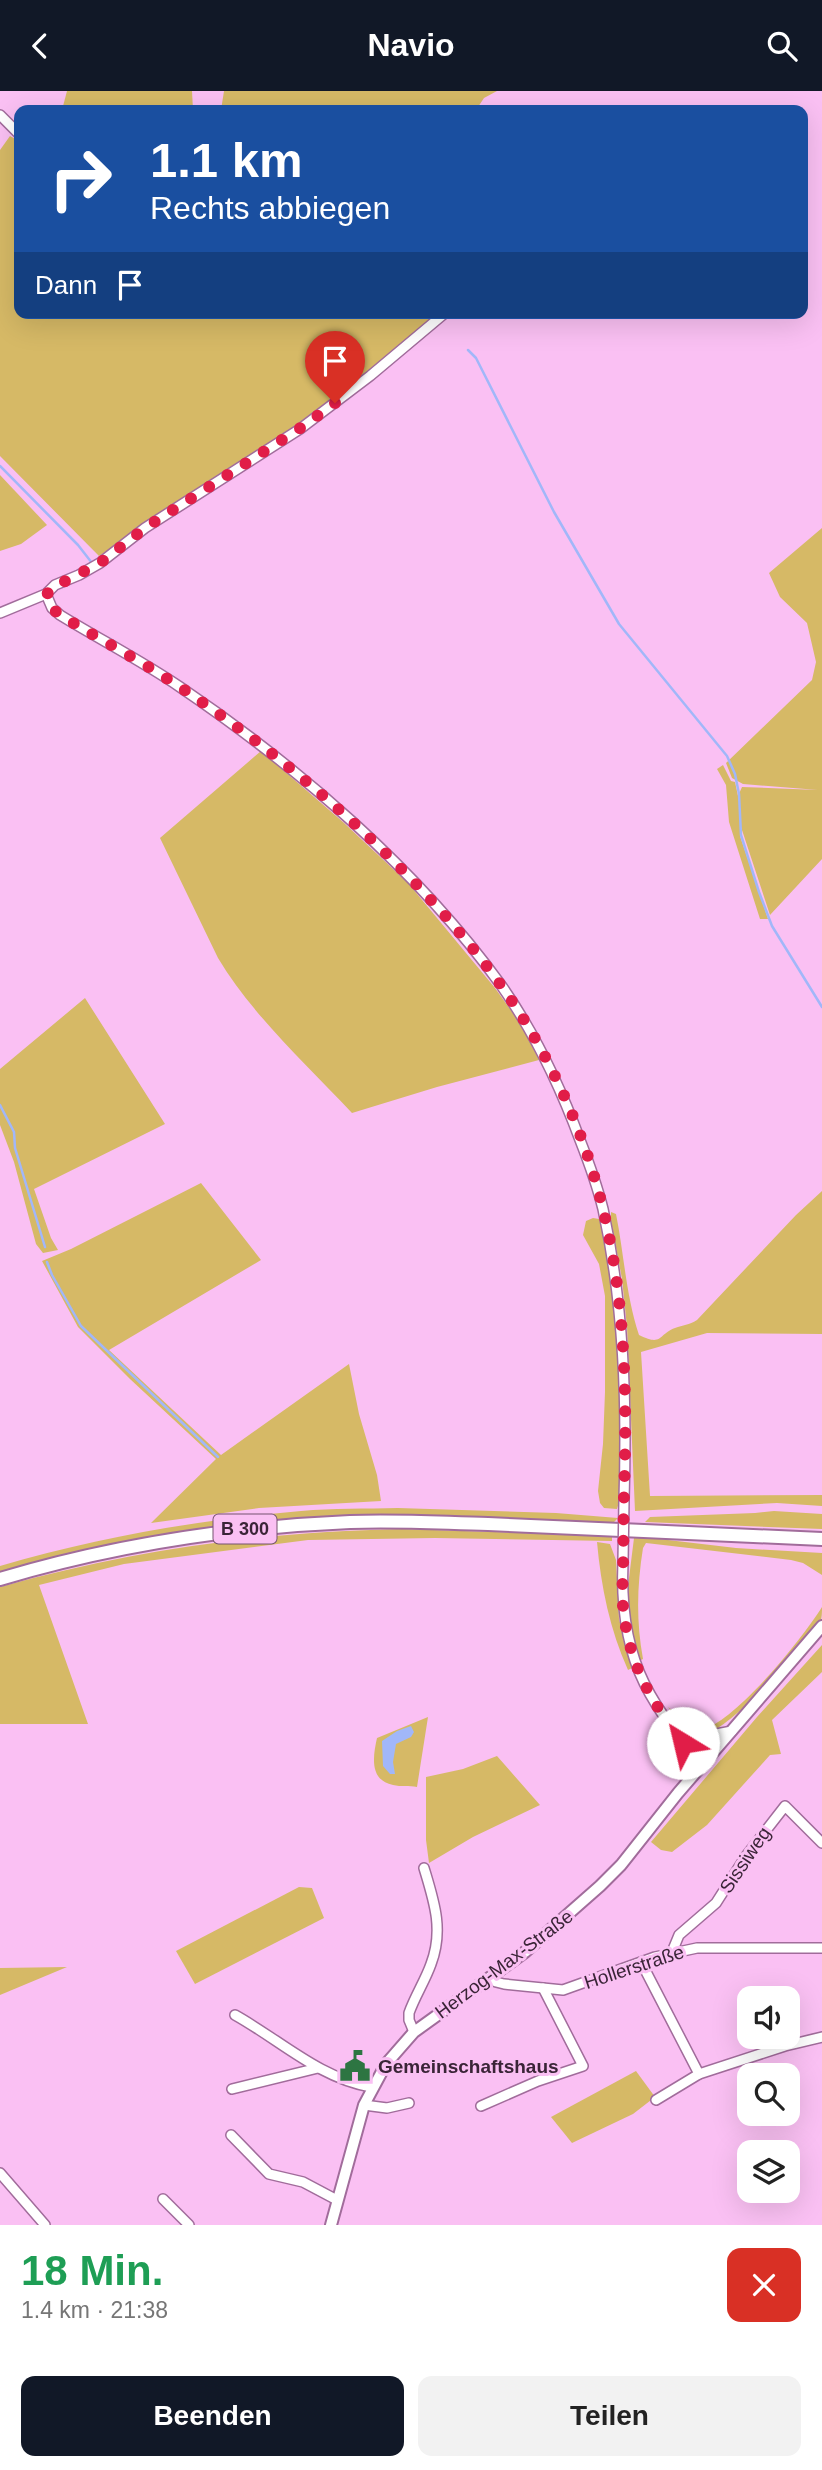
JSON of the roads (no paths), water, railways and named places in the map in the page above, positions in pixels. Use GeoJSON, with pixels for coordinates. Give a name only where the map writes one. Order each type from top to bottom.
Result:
{"type":"FeatureCollection","features":[{"type":"Feature","properties":{"kind":"highway","name":"B 300"},"geometry":{"type":"LineString","coordinates":[[0,1579],[75,1559],[167,1540],[248,1529],[318,1524],[401,1522],[517,1525],[819,1541]]}},
{"type":"Feature","properties":{"kind":"main road","name":"Herzog-Max-Straße"},"geometry":{"type":"LineString","coordinates":[[331,2225],[363,2105],[386,2064],[414,2032],[541,1940],[621,1865],[678,1793],[822,1626]]}},
{"type":"Feature","properties":{"kind":"street"},"geometry":{"type":"LineString","coordinates":[[0,115],[14,129]]}},
{"type":"Feature","properties":{"kind":"street"},"geometry":{"type":"LineString","coordinates":[[0,613],[46,594],[55,585],[100,563],[145,528],[299,429],[370,376],[438,319]]}},
{"type":"Feature","properties":{"kind":"street"},"geometry":{"type":"LineString","coordinates":[[46,594],[51,608],[60,615],[205,705],[288,766],[347,818],[410,878],[453,927],[500,984],[526,1024],[568,1107],[595,1181],[603,1208],[614,1269],[622,1329],[626,1420],[622,1594],[629,1643],[643,1684],[660,1712],[703,1765]]}},
{"type":"Feature","properties":{"kind":"street"},"geometry":{"type":"LineString","coordinates":[[660,1712],[690,1734],[712,1755]]}},
{"type":"Feature","properties":{"kind":"street"},"geometry":{"type":"LineString","coordinates":[[690,1734],[711,1735],[732,1731]]}},
{"type":"Feature","properties":{"kind":"street","name":"Sissiweg"},"geometry":{"type":"LineString","coordinates":[[672,1952],[679,1935],[716,1903],[746,1856],[785,1806],[822,1843]]}},
{"type":"Feature","properties":{"kind":"street"},"geometry":{"type":"LineString","coordinates":[[414,2032],[409,2013],[431,1964],[438,1934],[436,1904],[424,1868]]}},
{"type":"Feature","properties":{"kind":"street","name":"Hollerstraße"},"geometry":{"type":"LineString","coordinates":[[491,1977],[504,1984],[563,1990],[672,1952],[723,1946],[822,1948]]}},
{"type":"Feature","properties":{"kind":"street"},"geometry":{"type":"LineString","coordinates":[[641,1962],[699,2074]]}},
{"type":"Feature","properties":{"kind":"street"},"geometry":{"type":"LineString","coordinates":[[481,2106],[538,2081],[583,2066],[543,1988]]}},
{"type":"Feature","properties":{"kind":"street"},"geometry":{"type":"LineString","coordinates":[[234,2015],[318,2068],[354,2084],[371,2087]]}},
{"type":"Feature","properties":{"kind":"street"},"geometry":{"type":"LineString","coordinates":[[656,2099],[699,2074],[822,2037]]}},
{"type":"Feature","properties":{"kind":"street"},"geometry":{"type":"LineString","coordinates":[[232,2089],[318,2068]]}},
{"type":"Feature","properties":{"kind":"street"},"geometry":{"type":"LineString","coordinates":[[363,2105],[387,2108],[409,2103]]}},
{"type":"Feature","properties":{"kind":"street"},"geometry":{"type":"LineString","coordinates":[[231,2135],[269,2174],[303,2182],[337,2200]]}},
{"type":"Feature","properties":{"kind":"street"},"geometry":{"type":"LineString","coordinates":[[0,2173],[45,2225]]}},
{"type":"Feature","properties":{"kind":"street"},"geometry":{"type":"LineString","coordinates":[[163,2199],[189,2225]]}},
{"type":"Feature","properties":{"kind":"water"},"geometry":{"type":"Polygon","coordinates":[[[411,1726],[414,1732],[411,1737],[396,1744],[393,1762],[395,1774],[390,1774],[383,1766],[382,1741],[411,1726]]]}},
{"type":"Feature","properties":{"kind":"waterway"},"geometry":{"type":"LineString","coordinates":[[468,350],[476,358],[554,512],[619,624],[727,756],[735,774],[739,794],[741,835],[759,892],[772,926],[822,1007]]}},
{"type":"Feature","properties":{"kind":"waterway"},"geometry":{"type":"LineString","coordinates":[[0,466],[78,545],[92,563]]}},
{"type":"Feature","properties":{"kind":"waterway"},"geometry":{"type":"LineString","coordinates":[[0,1105],[14,1132],[15,1148],[45,1247]]}},
{"type":"Feature","properties":{"kind":"waterway"},"geometry":{"type":"LineString","coordinates":[[47,1262],[81,1326],[218,1457]]}},
{"type":"Feature","properties":{"kind":"place","name":"Gemeinschaftshaus"},"geometry":{"type":"Point","coordinates":[355,2066]}}]}
